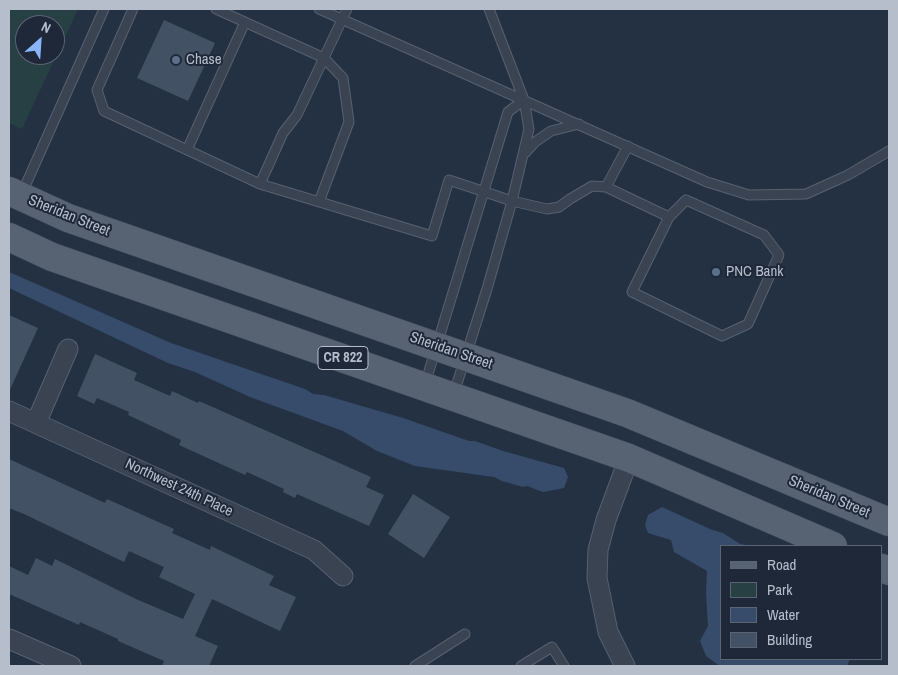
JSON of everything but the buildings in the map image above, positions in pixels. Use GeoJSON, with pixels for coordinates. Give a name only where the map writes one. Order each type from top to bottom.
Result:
{"type":"FeatureCollection","features":[{"type":"Feature","properties":{"kind":"main road","name":"Sheridan Street"},"geometry":{"type":"LineString","coordinates":[[14,194],[68,218],[627,413],[889,522]]}},
{"type":"Feature","properties":{"kind":"main road","name":"CR 822"},"geometry":{"type":"LineString","coordinates":[[9,237],[52,257],[630,458],[831,545]]}},
{"type":"Feature","properties":{"kind":"street"},"geometry":{"type":"LineString","coordinates":[[36,423],[68,349]]}},
{"type":"Feature","properties":{"kind":"street","name":"Northwest 24th Place"},"geometry":{"type":"LineString","coordinates":[[9,411],[314,550],[343,576]]}},
{"type":"Feature","properties":{"kind":"street"},"geometry":{"type":"LineString","coordinates":[[625,666],[608,632],[597,578],[597,559],[606,520],[630,458]]}},
{"type":"Feature","properties":{"kind":"street"},"geometry":{"type":"LineString","coordinates":[[9,639],[40,660],[71,666]]}},
{"type":"Feature","properties":{"kind":"lane"},"geometry":{"type":"LineString","coordinates":[[14,194],[104,9]]}},
{"type":"Feature","properties":{"kind":"lane"},"geometry":{"type":"LineString","coordinates":[[133,9],[97,90],[104,112],[260,184],[432,236],[449,180],[512,201],[548,209],[559,207],[570,198],[592,186],[606,187],[669,217]]}},
{"type":"Feature","properties":{"kind":"lane"},"geometry":{"type":"LineString","coordinates":[[216,9],[324,58],[343,78],[349,122],[318,202]]}},
{"type":"Feature","properties":{"kind":"lane"},"geometry":{"type":"LineString","coordinates":[[318,9],[707,182],[749,195],[806,194],[848,175],[889,151]]}},
{"type":"Feature","properties":{"kind":"lane"},"geometry":{"type":"LineString","coordinates":[[260,184],[283,133],[297,115],[347,9]]}},
{"type":"Feature","properties":{"kind":"lane"},"geometry":{"type":"LineString","coordinates":[[453,396],[512,201],[529,129],[524,100],[489,9]]}},
{"type":"Feature","properties":{"kind":"lane"},"geometry":{"type":"LineString","coordinates":[[187,150],[245,22]]}},
{"type":"Feature","properties":{"kind":"lane"},"geometry":{"type":"LineString","coordinates":[[425,386],[508,112],[524,100]]}},
{"type":"Feature","properties":{"kind":"lane"},"geometry":{"type":"LineString","coordinates":[[523,155],[535,142],[551,131],[579,124]]}},
{"type":"Feature","properties":{"kind":"lane"},"geometry":{"type":"LineString","coordinates":[[606,187],[628,146]]}},
{"type":"Feature","properties":{"kind":"lane"},"geometry":{"type":"LineString","coordinates":[[686,200],[764,235],[779,255],[748,324],[722,336],[632,292],[669,217],[686,200]]}},
{"type":"Feature","properties":{"kind":"lane"},"geometry":{"type":"LineString","coordinates":[[418,666],[465,634]]}},
{"type":"Feature","properties":{"kind":"lane"},"geometry":{"type":"LineString","coordinates":[[521,666],[552,647],[564,666]]}},
{"type":"Feature","properties":{"kind":"green space"},"geometry":{"type":"Polygon","coordinates":[[[9,9],[78,9],[65,37],[65,15],[15,15],[15,65],[52,65],[22,129],[9,123],[9,9]]]}},
{"type":"Feature","properties":{"kind":"water"},"geometry":{"type":"Polygon","coordinates":[[[9,272],[171,343],[305,389],[313,394],[324,395],[403,418],[469,441],[475,441],[564,468],[568,477],[564,488],[543,492],[494,477],[415,466],[377,451],[343,431],[250,397],[195,372],[168,363],[9,288],[9,272]]]}},
{"type":"Feature","properties":{"kind":"water"},"geometry":{"type":"Polygon","coordinates":[[[662,507],[723,533],[740,544],[746,545],[720,545],[720,660],[850,660],[847,666],[720,666],[706,656],[700,641],[708,626],[707,571],[674,552],[671,540],[648,533],[645,525],[648,515],[662,507]]]}},
{"type":"Feature","properties":{"kind":"place","name":"Chase"},"geometry":{"type":"Point","coordinates":[176,60]}},
{"type":"Feature","properties":{"kind":"place","name":"PNC Bank"},"geometry":{"type":"Point","coordinates":[716,272]}}]}
